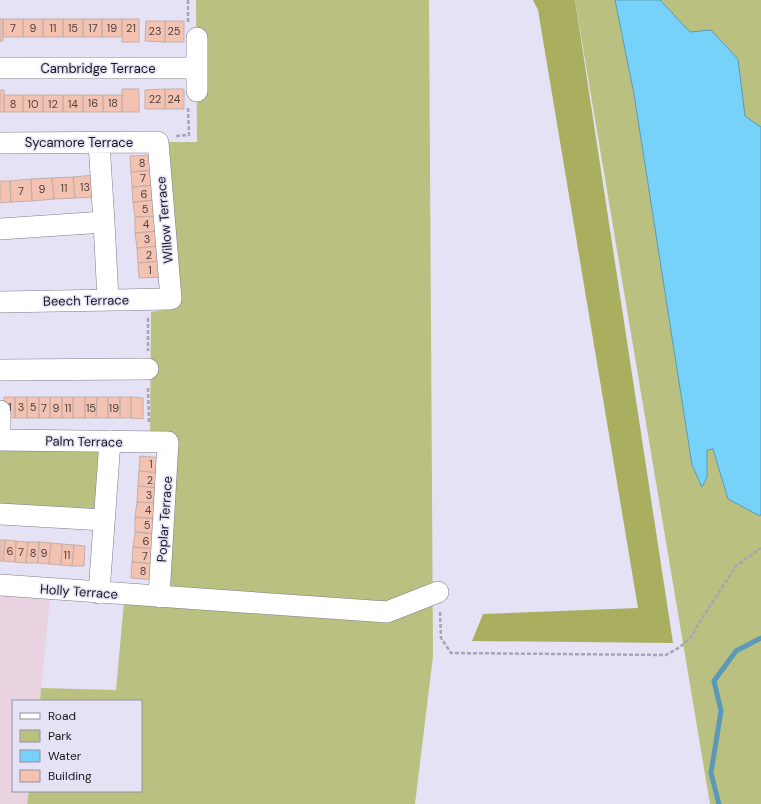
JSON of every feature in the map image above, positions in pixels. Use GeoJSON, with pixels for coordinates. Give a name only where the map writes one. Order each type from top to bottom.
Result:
{"type":"FeatureCollection","features":[{"type":"Feature","properties":{"kind":"street"},"geometry":{"type":"LineString","coordinates":[[197,38],[197,91]]}},
{"type":"Feature","properties":{"kind":"street","name":"Cambridge Terrace"},"geometry":{"type":"LineString","coordinates":[[0,68],[197,68]]}},
{"type":"Feature","properties":{"kind":"street","name":"Sycamore Terrace"},"geometry":{"type":"LineString","coordinates":[[0,143],[158,142]]}},
{"type":"Feature","properties":{"kind":"street","name":"Willow Terrace"},"geometry":{"type":"LineString","coordinates":[[158,142],[171,299]]}},
{"type":"Feature","properties":{"kind":"street"},"geometry":{"type":"LineString","coordinates":[[99,143],[108,300]]}},
{"type":"Feature","properties":{"kind":"street"},"geometry":{"type":"LineString","coordinates":[[0,228],[104,222]]}},
{"type":"Feature","properties":{"kind":"street","name":"Beech Terrace"},"geometry":{"type":"LineString","coordinates":[[0,302],[171,299]]}},
{"type":"Feature","properties":{"kind":"street"},"geometry":{"type":"LineString","coordinates":[[0,370],[148,369]]}},
{"type":"Feature","properties":{"kind":"street"},"geometry":{"type":"LineString","coordinates":[[0,411],[0,440]]}},
{"type":"Feature","properties":{"kind":"street","name":"Palm Terrace"},"geometry":{"type":"LineString","coordinates":[[0,440],[168,442]]}},
{"type":"Feature","properties":{"kind":"street"},"geometry":{"type":"LineString","coordinates":[[99,592],[110,441]]}},
{"type":"Feature","properties":{"kind":"street","name":"Poplar Terrace"},"geometry":{"type":"LineString","coordinates":[[159,597],[168,442]]}},
{"type":"Feature","properties":{"kind":"street"},"geometry":{"type":"LineString","coordinates":[[0,514],[104,520]]}},
{"type":"Feature","properties":{"kind":"street","name":"Holly Terrace"},"geometry":{"type":"LineString","coordinates":[[0,586],[387,612],[438,592]]}},
{"type":"Feature","properties":{"kind":"path"},"geometry":{"type":"LineString","coordinates":[[438,592],[441,638],[451,653],[666,655],[680,647],[691,637],[736,566],[761,548]]}},
{"type":"Feature","properties":{"kind":"shaded area"},"geometry":{"type":"Polygon","coordinates":[[[0,595],[50,598],[40,700],[12,700],[12,792],[29,792],[27,804],[0,804],[0,595]]]}},
{"type":"Feature","properties":{"kind":"green space"},"geometry":{"type":"Polygon","coordinates":[[[196,0],[429,0],[433,656],[415,804],[27,804],[29,792],[142,792],[142,700],[40,700],[41,688],[116,690],[125,591],[164,593],[172,444],[150,444],[151,312],[176,308],[169,142],[197,142],[196,0]]]}},
{"type":"Feature","properties":{"kind":"green space"},"geometry":{"type":"Polygon","coordinates":[[[533,0],[575,0],[673,643],[472,641],[483,614],[638,608],[538,10],[533,0]]]}},
{"type":"Feature","properties":{"kind":"green space"},"geometry":{"type":"Polygon","coordinates":[[[575,0],[761,0],[761,804],[710,804],[575,0]]]}},
{"type":"Feature","properties":{"kind":"green space"},"geometry":{"type":"Polygon","coordinates":[[[0,449],[101,452],[99,511],[0,507],[0,449]]]}},
{"type":"Feature","properties":{"kind":"water"},"geometry":{"type":"Polygon","coordinates":[[[615,0],[660,0],[690,32],[711,30],[738,59],[745,116],[761,127],[760,516],[728,499],[713,449],[707,450],[707,477],[702,487],[692,465],[634,94],[615,0]]]}},
{"type":"Feature","properties":{"kind":"building"},"geometry":{"type":"Polygon","coordinates":[[[0,19],[3,19],[3,41],[0,41],[0,19]]]}},
{"type":"Feature","properties":{"kind":"building"},"geometry":{"type":"Polygon","coordinates":[[[3,19],[23,19],[23,37],[3,37],[3,19]]]}},
{"type":"Feature","properties":{"kind":"building"},"geometry":{"type":"Polygon","coordinates":[[[23,19],[43,19],[43,37],[23,37],[23,19]]]}},
{"type":"Feature","properties":{"kind":"building"},"geometry":{"type":"Polygon","coordinates":[[[43,19],[63,19],[63,37],[43,37],[43,19]]]}},
{"type":"Feature","properties":{"kind":"building"},"geometry":{"type":"Polygon","coordinates":[[[63,19],[83,19],[83,37],[63,37],[63,19]]]}},
{"type":"Feature","properties":{"kind":"building"},"geometry":{"type":"Polygon","coordinates":[[[83,19],[102,19],[102,37],[83,37],[83,19]]]}},
{"type":"Feature","properties":{"kind":"building"},"geometry":{"type":"Polygon","coordinates":[[[102,19],[122,19],[122,37],[102,37],[102,19]]]}},
{"type":"Feature","properties":{"kind":"building"},"geometry":{"type":"Polygon","coordinates":[[[122,19],[139,19],[139,42],[122,42],[122,19]]]}},
{"type":"Feature","properties":{"kind":"building"},"geometry":{"type":"Polygon","coordinates":[[[146,21],[165,21],[165,42],[145,41],[146,21]]]}},
{"type":"Feature","properties":{"kind":"building"},"geometry":{"type":"Polygon","coordinates":[[[165,21],[184,21],[184,42],[165,42],[165,21]]]}},
{"type":"Feature","properties":{"kind":"building"},"geometry":{"type":"Polygon","coordinates":[[[122,89],[139,89],[139,112],[122,112],[122,89]]]}},
{"type":"Feature","properties":{"kind":"building"},"geometry":{"type":"Polygon","coordinates":[[[165,89],[184,89],[184,109],[165,109],[165,89]]]}},
{"type":"Feature","properties":{"kind":"building"},"geometry":{"type":"Polygon","coordinates":[[[165,89],[165,109],[145,109],[145,90],[165,89]]]}},
{"type":"Feature","properties":{"kind":"building"},"geometry":{"type":"Polygon","coordinates":[[[0,90],[4,90],[4,112],[0,112],[0,90]]]}},
{"type":"Feature","properties":{"kind":"building"},"geometry":{"type":"Polygon","coordinates":[[[4,95],[23,95],[23,112],[4,112],[4,95]]]}},
{"type":"Feature","properties":{"kind":"building"},"geometry":{"type":"Polygon","coordinates":[[[23,95],[43,95],[43,112],[23,112],[23,95]]]}},
{"type":"Feature","properties":{"kind":"building"},"geometry":{"type":"Polygon","coordinates":[[[43,95],[63,95],[63,112],[43,112],[43,95]]]}},
{"type":"Feature","properties":{"kind":"building"},"geometry":{"type":"Polygon","coordinates":[[[63,95],[83,95],[83,112],[63,112],[63,95]]]}},
{"type":"Feature","properties":{"kind":"building"},"geometry":{"type":"Polygon","coordinates":[[[83,95],[103,95],[103,112],[83,112],[83,95]]]}},
{"type":"Feature","properties":{"kind":"building"},"geometry":{"type":"Polygon","coordinates":[[[103,95],[122,95],[122,112],[103,112],[103,95]]]}},
{"type":"Feature","properties":{"kind":"building"},"geometry":{"type":"Polygon","coordinates":[[[153,155],[154,170],[131,172],[130,156],[153,155]]]}},
{"type":"Feature","properties":{"kind":"building"},"geometry":{"type":"Polygon","coordinates":[[[154,170],[155,185],[132,187],[131,172],[154,170]]]}},
{"type":"Feature","properties":{"kind":"building"},"geometry":{"type":"Polygon","coordinates":[[[95,175],[96,197],[75,198],[73,177],[95,175]]]}},
{"type":"Feature","properties":{"kind":"building"},"geometry":{"type":"Polygon","coordinates":[[[73,177],[75,198],[54,199],[52,178],[73,177]]]}},
{"type":"Feature","properties":{"kind":"building"},"geometry":{"type":"Polygon","coordinates":[[[52,178],[54,199],[32,201],[31,179],[52,178]]]}},
{"type":"Feature","properties":{"kind":"building"},"geometry":{"type":"Polygon","coordinates":[[[31,179],[32,201],[11,202],[10,181],[31,179]]]}},
{"type":"Feature","properties":{"kind":"building"},"geometry":{"type":"Polygon","coordinates":[[[0,181],[10,181],[11,202],[0,203],[0,181]]]}},
{"type":"Feature","properties":{"kind":"building"},"geometry":{"type":"Polygon","coordinates":[[[155,185],[156,200],[133,202],[132,187],[155,185]]]}},
{"type":"Feature","properties":{"kind":"building"},"geometry":{"type":"Polygon","coordinates":[[[156,200],[157,216],[135,217],[133,202],[156,200]]]}},
{"type":"Feature","properties":{"kind":"building"},"geometry":{"type":"Polygon","coordinates":[[[157,216],[158,231],[135,233],[135,217],[157,216]]]}},
{"type":"Feature","properties":{"kind":"building"},"geometry":{"type":"Polygon","coordinates":[[[158,231],[159,246],[137,248],[135,233],[158,231]]]}},
{"type":"Feature","properties":{"kind":"building"},"geometry":{"type":"Polygon","coordinates":[[[159,246],[160,261],[138,263],[137,248],[159,246]]]}},
{"type":"Feature","properties":{"kind":"building"},"geometry":{"type":"Polygon","coordinates":[[[160,261],[162,277],[139,278],[138,263],[160,261]]]}},
{"type":"Feature","properties":{"kind":"building"},"geometry":{"type":"Polygon","coordinates":[[[4,397],[15,397],[15,418],[4,418],[4,397]]]}},
{"type":"Feature","properties":{"kind":"building"},"geometry":{"type":"Polygon","coordinates":[[[15,397],[27,397],[27,418],[15,418],[15,397]]]}},
{"type":"Feature","properties":{"kind":"building"},"geometry":{"type":"Polygon","coordinates":[[[27,397],[39,397],[39,418],[27,418],[27,397]]]}},
{"type":"Feature","properties":{"kind":"building"},"geometry":{"type":"Polygon","coordinates":[[[39,397],[50,397],[50,418],[39,418],[39,397]]]}},
{"type":"Feature","properties":{"kind":"building"},"geometry":{"type":"Polygon","coordinates":[[[50,397],[62,397],[62,418],[50,418],[50,397]]]}},
{"type":"Feature","properties":{"kind":"building"},"geometry":{"type":"Polygon","coordinates":[[[62,397],[73,397],[73,418],[62,418],[62,397]]]}},
{"type":"Feature","properties":{"kind":"building"},"geometry":{"type":"Polygon","coordinates":[[[73,397],[85,397],[85,418],[73,418],[73,397]]]}},
{"type":"Feature","properties":{"kind":"building"},"geometry":{"type":"Polygon","coordinates":[[[85,397],[97,397],[96,418],[85,418],[85,397]]]}},
{"type":"Feature","properties":{"kind":"building"},"geometry":{"type":"Polygon","coordinates":[[[97,397],[108,397],[108,418],[96,418],[97,397]]]}},
{"type":"Feature","properties":{"kind":"building"},"geometry":{"type":"Polygon","coordinates":[[[108,397],[120,397],[120,418],[108,418],[108,397]]]}},
{"type":"Feature","properties":{"kind":"building"},"geometry":{"type":"Polygon","coordinates":[[[120,397],[131,397],[131,418],[120,418],[120,397]]]}},
{"type":"Feature","properties":{"kind":"building"},"geometry":{"type":"Polygon","coordinates":[[[131,397],[143,398],[143,419],[131,418],[131,397]]]}},
{"type":"Feature","properties":{"kind":"building"},"geometry":{"type":"Polygon","coordinates":[[[140,456],[163,458],[162,473],[139,471],[140,456]]]}},
{"type":"Feature","properties":{"kind":"building"},"geometry":{"type":"Polygon","coordinates":[[[139,471],[162,473],[161,488],[138,486],[139,471]]]}},
{"type":"Feature","properties":{"kind":"building"},"geometry":{"type":"Polygon","coordinates":[[[138,486],[161,488],[160,503],[137,502],[138,486]]]}},
{"type":"Feature","properties":{"kind":"building"},"geometry":{"type":"Polygon","coordinates":[[[137,502],[160,503],[159,519],[135,517],[137,502]]]}},
{"type":"Feature","properties":{"kind":"building"},"geometry":{"type":"Polygon","coordinates":[[[135,517],[159,519],[158,534],[135,532],[135,517]]]}},
{"type":"Feature","properties":{"kind":"building"},"geometry":{"type":"Polygon","coordinates":[[[135,532],[158,534],[157,549],[133,547],[135,532]]]}},
{"type":"Feature","properties":{"kind":"building"},"geometry":{"type":"Polygon","coordinates":[[[0,540],[5,540],[3,561],[0,561],[0,540]]]}},
{"type":"Feature","properties":{"kind":"building"},"geometry":{"type":"Polygon","coordinates":[[[5,540],[16,541],[15,562],[3,561],[5,540]]]}},
{"type":"Feature","properties":{"kind":"building"},"geometry":{"type":"Polygon","coordinates":[[[16,541],[28,542],[26,563],[15,562],[16,541]]]}},
{"type":"Feature","properties":{"kind":"building"},"geometry":{"type":"Polygon","coordinates":[[[28,542],[39,542],[38,563],[26,563],[28,542]]]}},
{"type":"Feature","properties":{"kind":"building"},"geometry":{"type":"Polygon","coordinates":[[[39,542],[51,543],[49,564],[38,563],[39,542]]]}},
{"type":"Feature","properties":{"kind":"building"},"geometry":{"type":"Polygon","coordinates":[[[51,543],[62,544],[61,565],[49,564],[51,543]]]}},
{"type":"Feature","properties":{"kind":"building"},"geometry":{"type":"Polygon","coordinates":[[[62,544],[74,545],[72,566],[61,565],[62,544]]]}},
{"type":"Feature","properties":{"kind":"building"},"geometry":{"type":"Polygon","coordinates":[[[74,545],[85,546],[84,566],[72,566],[74,545]]]}},
{"type":"Feature","properties":{"kind":"building"},"geometry":{"type":"Polygon","coordinates":[[[133,547],[157,549],[156,564],[132,562],[133,547]]]}},
{"type":"Feature","properties":{"kind":"building"},"geometry":{"type":"Polygon","coordinates":[[[132,562],[156,564],[155,580],[131,578],[132,562]]]}},
{"type":"Feature","properties":{"kind":"waterway"},"geometry":{"type":"LineString","coordinates":[[719,804],[711,773],[721,711],[714,681],[736,651],[761,638]]}}]}
